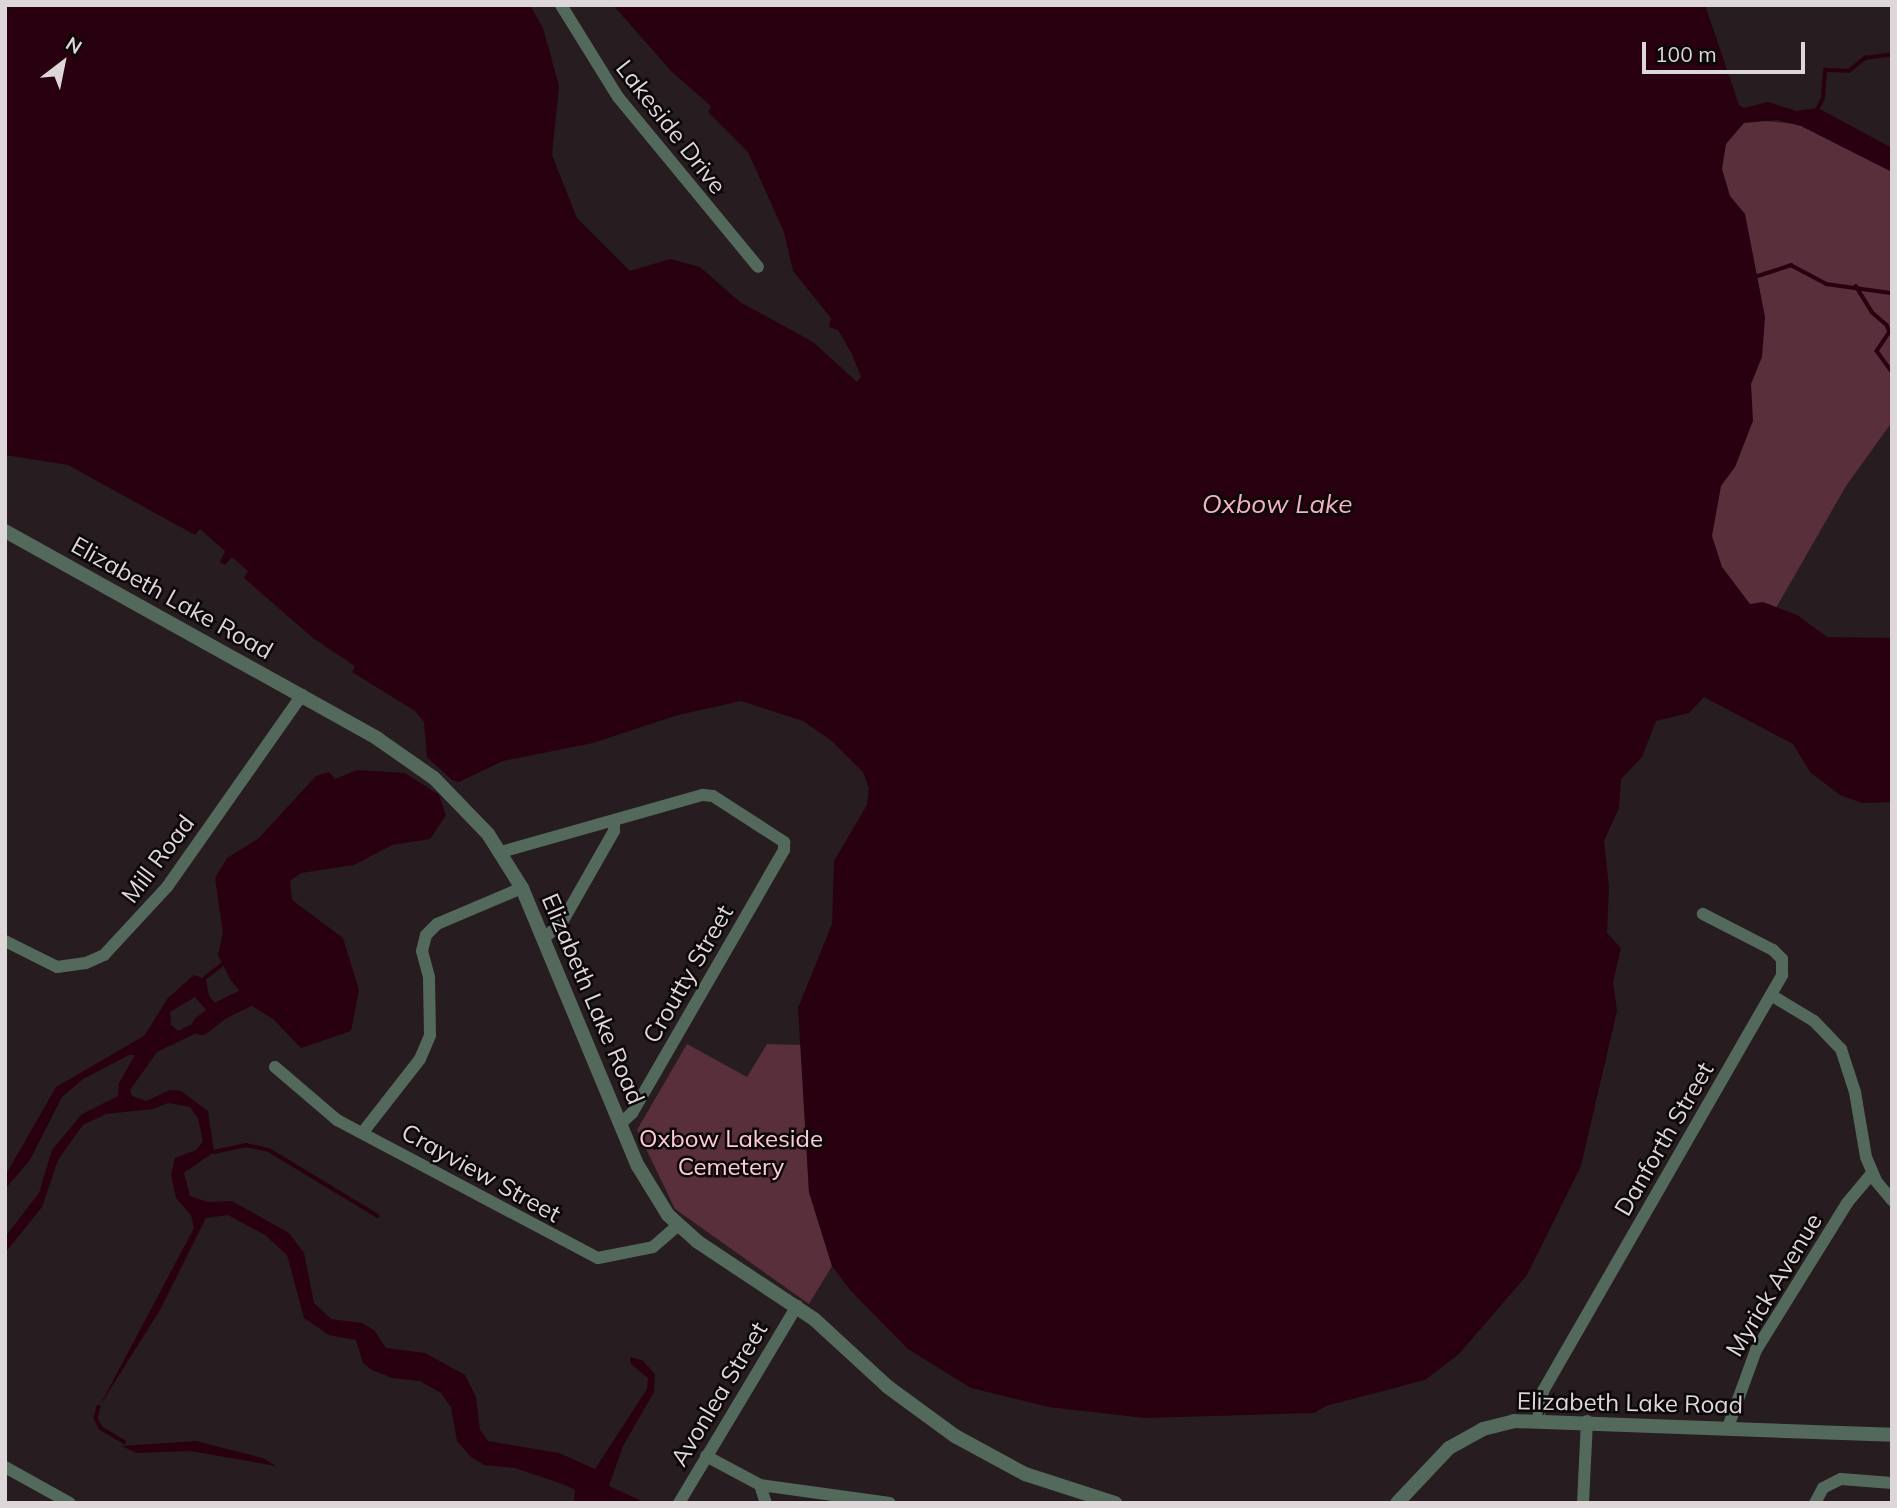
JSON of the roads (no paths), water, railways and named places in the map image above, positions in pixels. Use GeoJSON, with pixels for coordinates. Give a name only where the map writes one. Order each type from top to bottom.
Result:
{"type":"FeatureCollection","features":[{"type":"Feature","properties":{"kind":"street","name":"Lakeside Drive"},"geometry":{"type":"LineString","coordinates":[[561,5],[618,97],[758,267]]}},
{"type":"Feature","properties":{"kind":"street","name":"Elizabeth Lake Road"},"geometry":{"type":"LineString","coordinates":[[5,531],[302,695],[425,770],[474,817],[501,852],[522,888],[545,937],[620,1124],[656,1199],[678,1225],[797,1307],[888,1387],[965,1443],[1036,1478],[1115,1503]]}},
{"type":"Feature","properties":{"kind":"street","name":"Mill Road"},"geometry":{"type":"LineString","coordinates":[[5,941],[57,967],[86,963],[104,955],[167,887],[302,695]]}},
{"type":"Feature","properties":{"kind":"street","name":"Croutty Street"},"geometry":{"type":"LineString","coordinates":[[614,822],[709,795],[784,842],[784,850],[632,1113],[620,1124]]}},
{"type":"Feature","properties":{"kind":"street"},"geometry":{"type":"LineString","coordinates":[[501,852],[614,822],[614,831],[561,924],[545,937]]}},
{"type":"Feature","properties":{"kind":"street"},"geometry":{"type":"LineString","coordinates":[[363,1132],[420,1059],[430,1035],[429,977],[422,951],[426,935],[437,924],[522,888]]}},
{"type":"Feature","properties":{"kind":"street","name":"Danforth Street"},"geometry":{"type":"LineString","coordinates":[[1538,1420],[1543,1391],[1771,995],[1784,967],[1778,954],[1703,914]]}},
{"type":"Feature","properties":{"kind":"street"},"geometry":{"type":"LineString","coordinates":[[1771,995],[1814,1021],[1841,1049],[1872,1173],[1892,1200]]}},
{"type":"Feature","properties":{"kind":"street","name":"Crayview Street"},"geometry":{"type":"LineString","coordinates":[[275,1067],[337,1119],[598,1258],[653,1247],[678,1225]]}},
{"type":"Feature","properties":{"kind":"street","name":"Myrick Avenue"},"geometry":{"type":"LineString","coordinates":[[1728,1427],[1756,1350],[1862,1181],[1872,1173]]}},
{"type":"Feature","properties":{"kind":"street","name":"Avonlea Street"},"geometry":{"type":"LineString","coordinates":[[679,1503],[797,1307]]}},
{"type":"Feature","properties":{"kind":"street","name":"Elizabeth Lake Road"},"geometry":{"type":"LineString","coordinates":[[1397,1503],[1429,1465],[1459,1441],[1501,1423],[1538,1420],[1892,1436]]}},
{"type":"Feature","properties":{"kind":"street"},"geometry":{"type":"LineString","coordinates":[[1583,1503],[1587,1422]]}},
{"type":"Feature","properties":{"kind":"street"},"geometry":{"type":"LineString","coordinates":[[706,1456],[760,1485],[890,1503]]}},
{"type":"Feature","properties":{"kind":"street"},"geometry":{"type":"LineString","coordinates":[[5,1467],[70,1503]]}},
{"type":"Feature","properties":{"kind":"street"},"geometry":{"type":"LineString","coordinates":[[1815,1503],[1823,1488],[1840,1479],[1892,1483]]}},
{"type":"Feature","properties":{"kind":"street"},"geometry":{"type":"LineString","coordinates":[[760,1485],[766,1503]]}},
{"type":"Feature","properties":{"kind":"water","name":"Oxbow Lake"},"geometry":{"type":"Polygon","coordinates":[[[5,5],[530,5],[543,28],[559,86],[552,155],[577,218],[630,271],[670,259],[700,267],[740,302],[813,342],[857,382],[861,377],[852,354],[838,330],[829,327],[831,318],[793,271],[784,232],[748,152],[708,112],[711,106],[671,71],[613,5],[1705,5],[1739,105],[1744,108],[1768,102],[1796,111],[1818,108],[1892,148],[1892,172],[1801,126],[1777,120],[1744,123],[1726,144],[1722,169],[1730,196],[1745,214],[1765,317],[1762,357],[1751,384],[1753,421],[1735,467],[1721,486],[1712,536],[1722,567],[1750,604],[1763,602],[1797,615],[1827,637],[1892,638],[1892,802],[1862,803],[1840,795],[1810,772],[1793,744],[1704,697],[1689,713],[1656,721],[1642,757],[1621,779],[1619,808],[1604,841],[1609,887],[1607,933],[1621,948],[1613,982],[1617,1011],[1581,1166],[1527,1275],[1459,1354],[1425,1380],[1326,1406],[1314,1413],[1145,1418],[1048,1407],[971,1388],[908,1349],[850,1290],[832,1266],[809,1192],[798,1008],[832,924],[834,861],[867,805],[869,789],[863,772],[832,741],[803,721],[741,701],[678,715],[593,743],[503,761],[459,782],[452,780],[427,757],[424,722],[415,711],[352,672],[355,666],[313,638],[244,578],[248,571],[232,557],[225,565],[220,562],[225,551],[200,529],[195,535],[68,465],[5,455],[5,5]]]}},
{"type":"Feature","properties":{"kind":"water"},"geometry":{"type":"Polygon","coordinates":[[[357,770],[405,773],[439,795],[446,815],[430,839],[392,845],[354,865],[301,873],[290,881],[292,900],[343,938],[359,990],[351,1031],[301,1048],[273,1019],[252,1006],[230,979],[218,955],[223,933],[215,878],[227,858],[259,838],[316,776],[329,772],[335,779],[357,770]]]}},
{"type":"Feature","properties":{"kind":"water"},"geometry":{"type":"Polygon","coordinates":[[[194,975],[206,979],[209,996],[222,1011],[213,1025],[157,1052],[130,1090],[132,1096],[146,1101],[170,1090],[181,1091],[208,1111],[214,1152],[184,1173],[190,1196],[208,1202],[232,1201],[289,1233],[304,1253],[314,1303],[331,1319],[362,1323],[374,1330],[386,1348],[425,1353],[465,1375],[476,1397],[480,1430],[488,1441],[559,1453],[595,1469],[647,1389],[648,1378],[631,1364],[630,1357],[642,1360],[655,1374],[654,1392],[623,1446],[609,1486],[646,1503],[574,1503],[575,1490],[565,1485],[515,1468],[484,1465],[471,1457],[457,1441],[451,1407],[441,1393],[420,1381],[392,1378],[372,1370],[363,1363],[356,1340],[329,1335],[304,1318],[287,1255],[265,1235],[228,1215],[206,1218],[160,1310],[99,1407],[194,1228],[191,1215],[176,1198],[171,1175],[175,1158],[196,1150],[203,1142],[198,1118],[190,1107],[168,1103],[153,1109],[106,1114],[83,1125],[58,1160],[42,1207],[5,1253],[5,1237],[39,1193],[52,1150],[82,1114],[118,1096],[119,1083],[135,1055],[129,1055],[83,1079],[62,1097],[30,1160],[5,1189],[5,1176],[56,1087],[144,1036],[168,998],[194,975]],[[195,997],[170,1012],[171,1025],[178,1031],[205,1018],[207,1011],[195,997]]]}},
{"type":"Feature","properties":{"kind":"water"},"geometry":{"type":"Polygon","coordinates":[[[196,1441],[263,1458],[276,1466],[190,1451],[136,1453],[122,1446],[196,1441]]]}},
{"type":"Feature","properties":{"kind":"waterway"},"geometry":{"type":"LineString","coordinates":[[1818,108],[1823,98],[1825,70],[1849,71],[1865,58],[1892,54]]}},
{"type":"Feature","properties":{"kind":"waterway"},"geometry":{"type":"LineString","coordinates":[[1758,276],[1791,265],[1826,284],[1892,293]]}},
{"type":"Feature","properties":{"kind":"waterway"},"geometry":{"type":"LineString","coordinates":[[1856,286],[1872,312],[1887,325],[1890,332],[1877,351],[1892,372]]}},
{"type":"Feature","properties":{"kind":"waterway"},"geometry":{"type":"LineString","coordinates":[[205,978],[223,964]]}},
{"type":"Feature","properties":{"kind":"waterway"},"geometry":{"type":"LineString","coordinates":[[201,1025],[220,1010],[269,986]]}},
{"type":"Feature","properties":{"kind":"waterway"},"geometry":{"type":"LineString","coordinates":[[214,1152],[246,1145],[269,1150],[378,1216]]}},
{"type":"Feature","properties":{"kind":"waterway"},"geometry":{"type":"LineString","coordinates":[[99,1407],[96,1418],[101,1428],[124,1442]]}},
{"type":"Feature","properties":{"kind":"park label","name":"Oxbow Lakeside Cemetery"},"geometry":{"type":"Point","coordinates":[731,1153]}}]}
